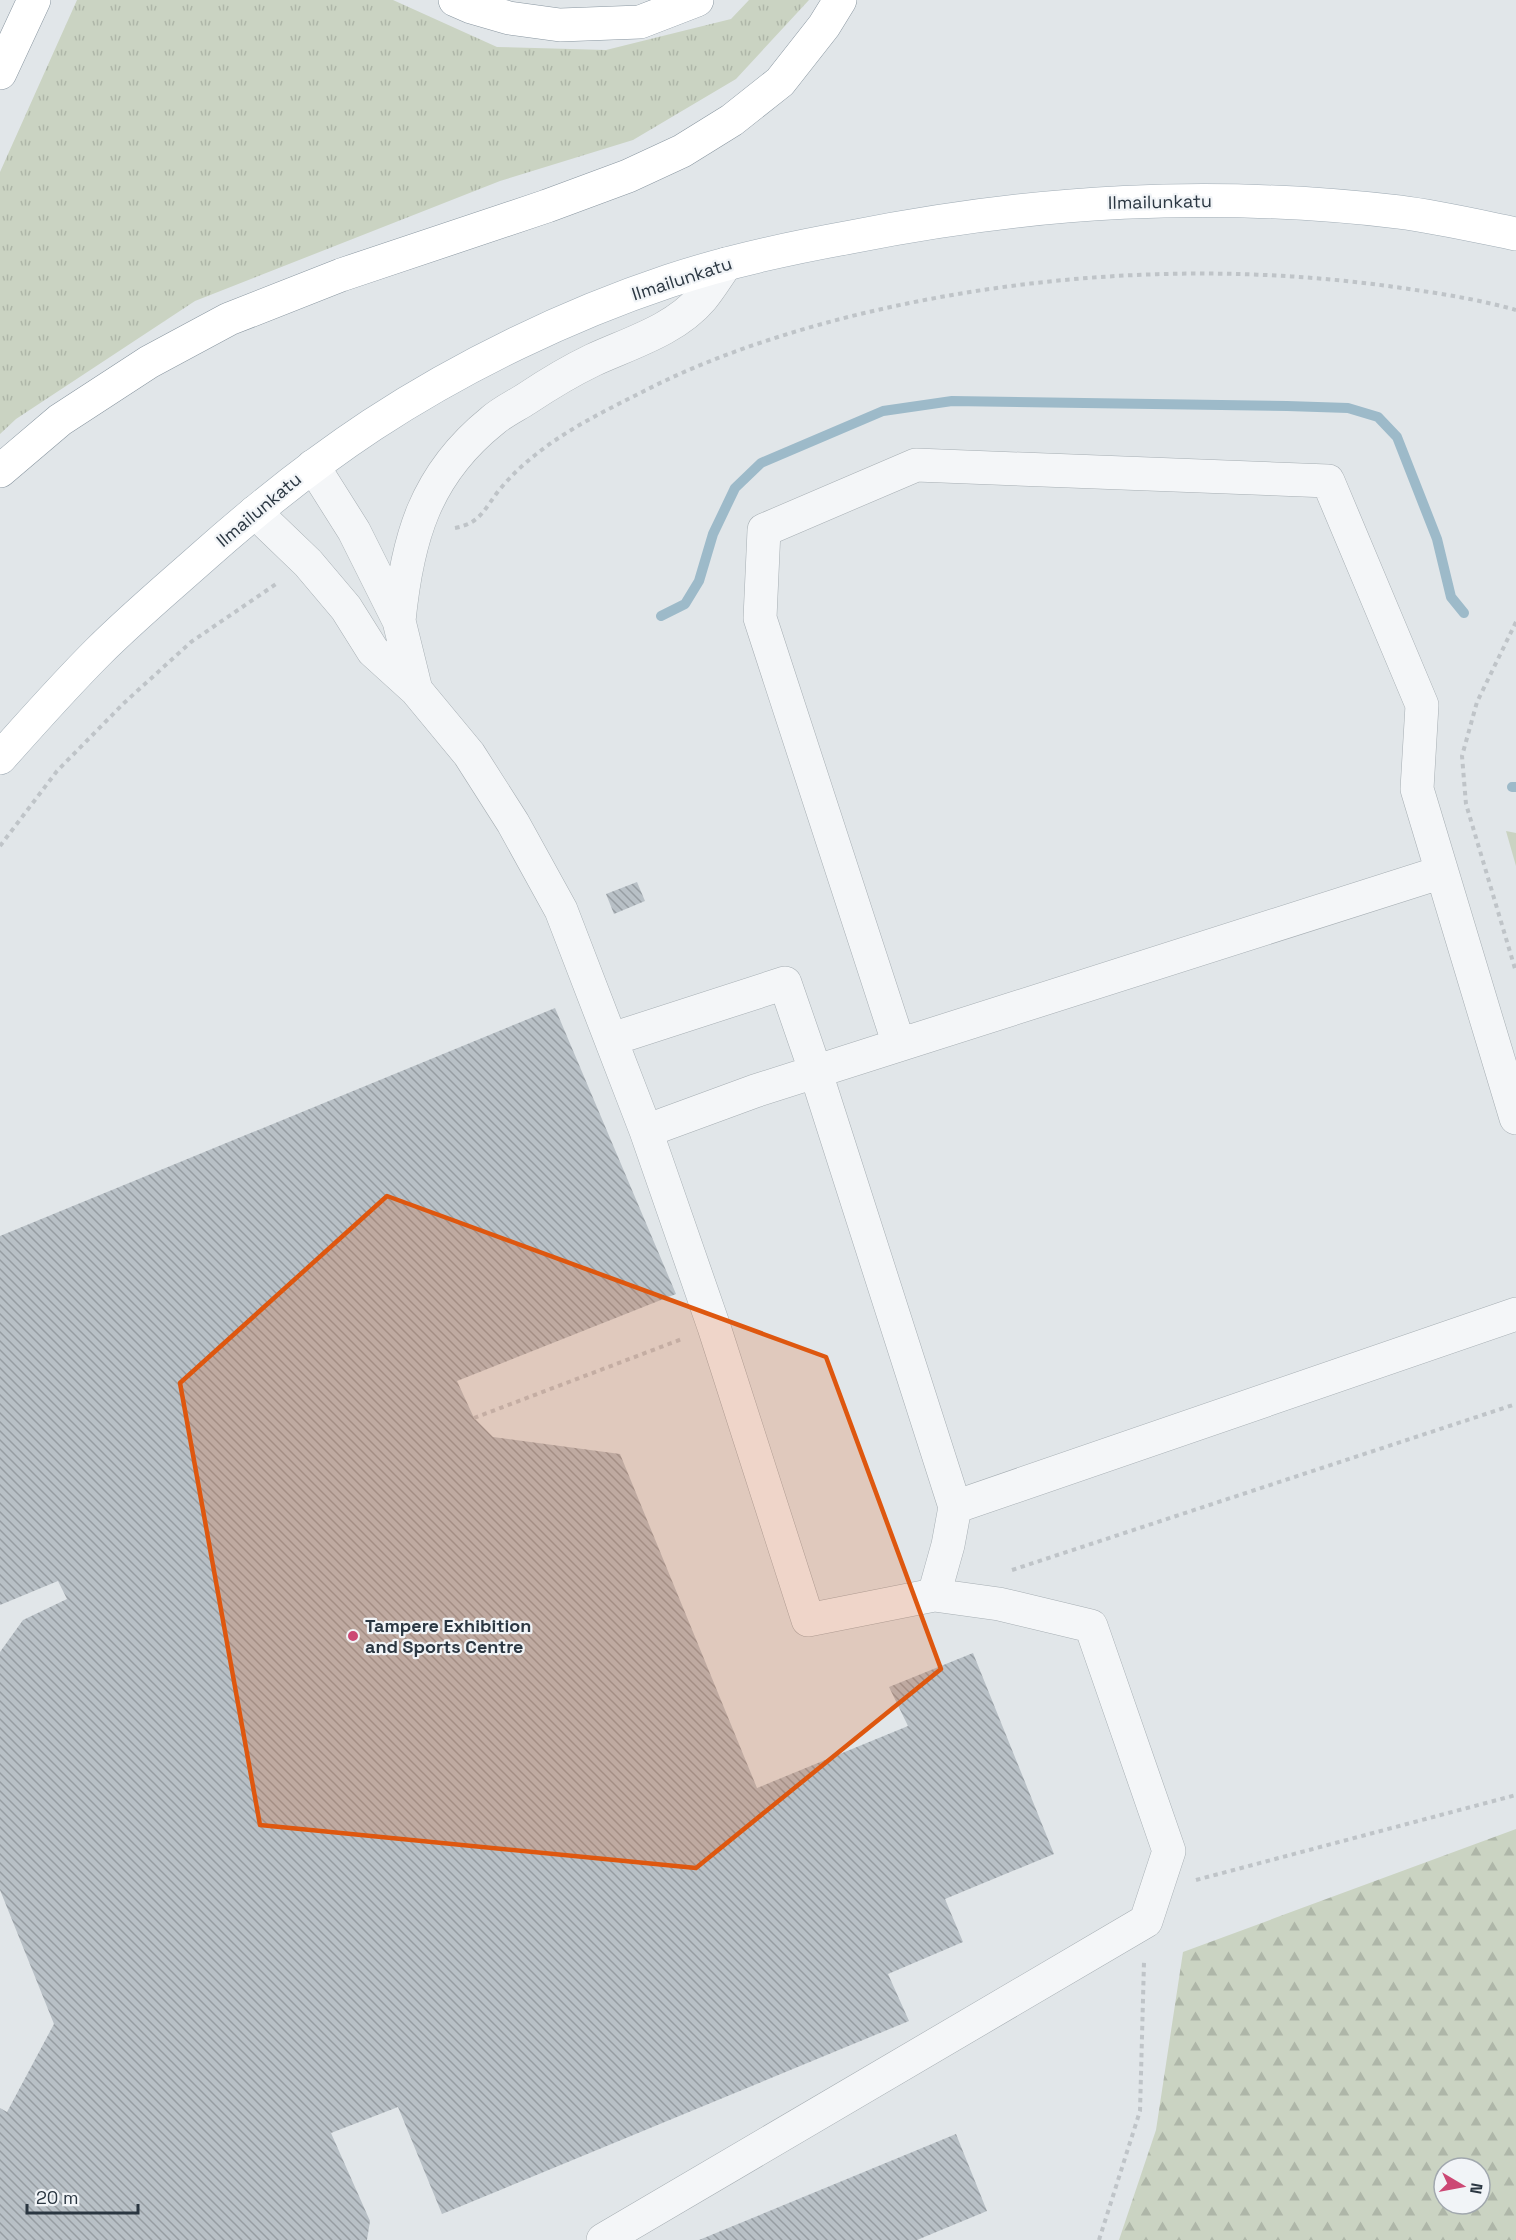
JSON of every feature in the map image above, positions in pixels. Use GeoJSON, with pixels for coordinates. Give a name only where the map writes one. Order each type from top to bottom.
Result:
{"type":"FeatureCollection","features":[{"type":"Feature","properties":{"kind":"main road"},"geometry":{"type":"LineString","coordinates":[[0,73],[34,0]]}},
{"type":"Feature","properties":{"kind":"main road"},"geometry":{"type":"LineString","coordinates":[[455,0],[471,8],[509,18],[570,25],[640,22],[697,0]]}},
{"type":"Feature","properties":{"kind":"main road"},"geometry":{"type":"LineString","coordinates":[[0,471],[60,420],[149,362],[230,319],[341,275],[547,206],[628,176],[682,151],[732,120],[780,82],[824,26],[840,0]]}},
{"type":"Feature","properties":{"kind":"main road","name":"Ilmailunkatu"},"geometry":{"type":"LineString","coordinates":[[0,758],[99,651],[255,512],[313,466],[374,424],[436,386],[493,356],[572,318],[667,281],[807,245],[931,221],[1044,207],[1136,201],[1206,200],[1328,205],[1404,213],[1516,234]]}},
{"type":"Feature","properties":{"kind":"lane"},"geometry":{"type":"LineString","coordinates":[[399,621],[403,576],[418,522],[428,498],[464,446],[493,420],[559,378],[671,325],[701,299],[726,264]]}},
{"type":"Feature","properties":{"kind":"lane"},"geometry":{"type":"LineString","coordinates":[[899,1045],[760,618],[764,530],[916,465],[1328,481],[1422,705],[1417,789],[1516,1118]]}},
{"type":"Feature","properties":{"kind":"lane"},"geometry":{"type":"LineString","coordinates":[[313,466],[354,531],[399,621],[416,690]]}},
{"type":"Feature","properties":{"kind":"lane"},"geometry":{"type":"LineString","coordinates":[[255,512],[308,562],[346,608],[373,651],[416,690],[469,754],[513,823],[561,910],[646,1131],[714,1327],[808,1620],[934,1595],[999,1604],[1091,1626],[1169,1851],[1146,1921],[603,2240]]}},
{"type":"Feature","properties":{"kind":"lane"},"geometry":{"type":"LineString","coordinates":[[646,1131],[755,1091],[1442,872]]}},
{"type":"Feature","properties":{"kind":"lane"},"geometry":{"type":"LineString","coordinates":[[612,1039],[785,983],[955,1507],[948,1545],[934,1595]]}},
{"type":"Feature","properties":{"kind":"lane"},"geometry":{"type":"LineString","coordinates":[[955,1507],[1516,1314]]}},
{"type":"Feature","properties":{"kind":"path"},"geometry":{"type":"LineString","coordinates":[[418,522],[455,529],[471,524],[483,514],[499,490],[524,464],[552,441],[664,381],[749,346],[819,325],[911,302],[1010,286],[1127,276],[1246,274],[1360,283],[1446,295],[1516,310]]}},
{"type":"Feature","properties":{"kind":"path"},"geometry":{"type":"LineString","coordinates":[[0,846],[57,771],[124,703],[191,642],[308,562]]}},
{"type":"Feature","properties":{"kind":"path"},"geometry":{"type":"LineString","coordinates":[[1516,622],[1477,702],[1462,756],[1466,804],[1516,972]]}},
{"type":"Feature","properties":{"kind":"path"},"geometry":{"type":"LineString","coordinates":[[474,1418],[714,1327]]}},
{"type":"Feature","properties":{"kind":"path"},"geometry":{"type":"LineString","coordinates":[[1001,1573],[1516,1404]]}},
{"type":"Feature","properties":{"kind":"path"},"geometry":{"type":"LineString","coordinates":[[1190,1881],[1516,1795]]}},
{"type":"Feature","properties":{"kind":"path"},"geometry":{"type":"LineString","coordinates":[[1099,2240],[1140,2110],[1146,1921]]}},
{"type":"Feature","properties":{"kind":"highlighted area"},"geometry":{"type":"Polygon","coordinates":[[[387,1196],[826,1357],[941,1669],[696,1868],[260,1825],[180,1383],[387,1196]]]}},
{"type":"Feature","properties":{"kind":"green space"},"geometry":{"type":"Polygon","coordinates":[[[77,0],[393,0],[497,47],[606,50],[731,19],[749,0],[809,0],[736,79],[633,140],[500,181],[195,301],[16,419],[0,434],[0,172],[77,0]]]}},
{"type":"Feature","properties":{"kind":"green space"},"geometry":{"type":"Polygon","coordinates":[[[1506,831],[1516,833],[1516,866],[1506,831]]]}},
{"type":"Feature","properties":{"kind":"green space"},"geometry":{"type":"Polygon","coordinates":[[[1516,1829],[1516,2240],[1119,2240],[1156,2130],[1183,1952],[1516,1829]]]}},
{"type":"Feature","properties":{"kind":"building"},"geometry":{"type":"Polygon","coordinates":[[[637,882],[645,901],[614,914],[606,894],[637,882]]]}},
{"type":"Feature","properties":{"kind":"building","name":"Tampere Exhibition and Sports Centre"},"geometry":{"type":"Polygon","coordinates":[[[555,1008],[676,1294],[457,1381],[474,1418],[493,1437],[620,1454],[757,1788],[908,1726],[889,1687],[973,1653],[1054,1854],[945,1899],[963,1942],[888,1974],[909,2021],[442,2214],[398,2107],[331,2133],[370,2221],[367,2240],[0,2240],[0,2108],[7,2112],[54,2024],[0,1890],[0,1652],[23,1620],[67,1599],[58,1581],[0,1605],[0,1236],[555,1008]]]}},
{"type":"Feature","properties":{"kind":"building"},"geometry":{"type":"Polygon","coordinates":[[[956,2134],[987,2211],[917,2240],[699,2240],[956,2134]]]}},
{"type":"Feature","properties":{"kind":"waterway"},"geometry":{"type":"LineString","coordinates":[[661,616],[685,604],[699,581],[713,534],[735,488],[761,463],[883,411],[952,401],[1348,408],[1378,417],[1397,437],[1437,539],[1451,597],[1464,613]]}},
{"type":"Feature","properties":{"kind":"place","name":"Tampere Exhibition and Sports Centre"},"geometry":{"type":"Point","coordinates":[353,1636]}}]}
